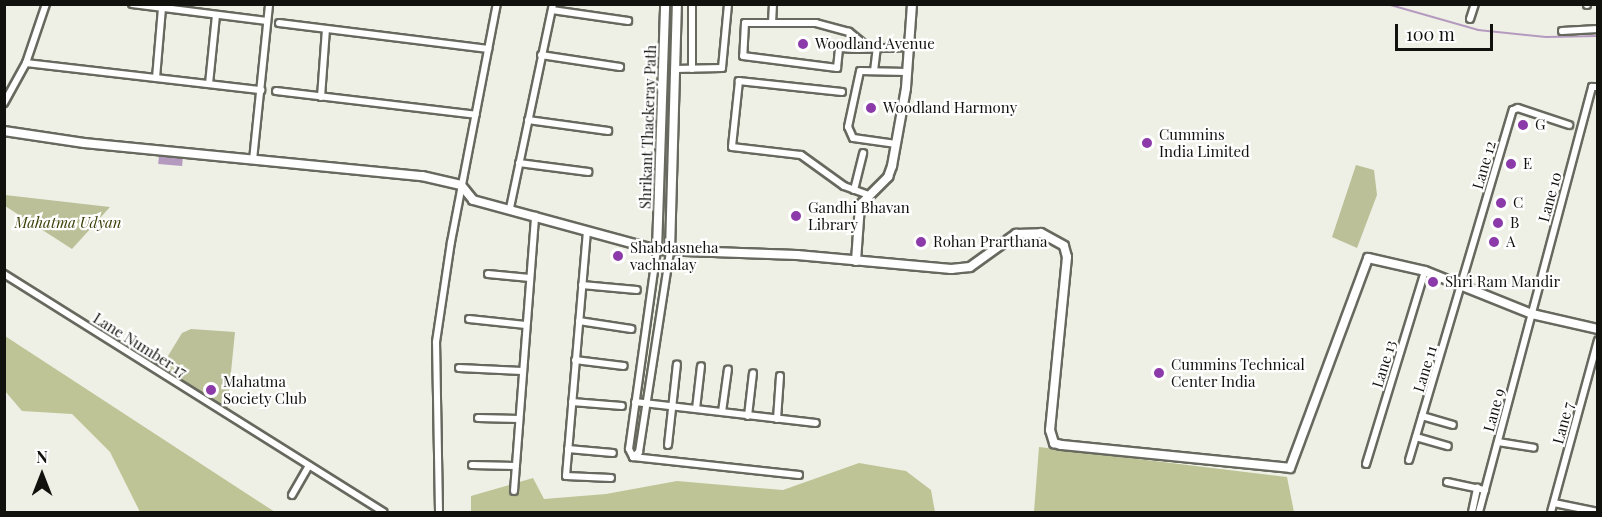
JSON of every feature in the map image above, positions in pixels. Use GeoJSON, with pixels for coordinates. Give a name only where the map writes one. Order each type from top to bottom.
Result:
{"type":"FeatureCollection","features":[{"type":"Feature","properties":{"kind":"street"},"geometry":{"type":"LineString","coordinates":[[4,103],[26,63],[46,4]]}},
{"type":"Feature","properties":{"kind":"street"},"geometry":{"type":"LineString","coordinates":[[132,4],[267,21]]}},
{"type":"Feature","properties":{"kind":"street"},"geometry":{"type":"LineString","coordinates":[[254,160],[269,4]]}},
{"type":"Feature","properties":{"kind":"street"},"geometry":{"type":"LineString","coordinates":[[439,513],[435,353],[461,185],[497,4]]}},
{"type":"Feature","properties":{"kind":"street","name":"Shrikant Thackeray Path"},"geometry":{"type":"LineString","coordinates":[[657,250],[665,4]]}},
{"type":"Feature","properties":{"kind":"street","name":"Shrikant Thackeray Path"},"geometry":{"type":"LineString","coordinates":[[670,251],[676,4]]}},
{"type":"Feature","properties":{"kind":"street"},"geometry":{"type":"LineString","coordinates":[[692,4],[692,69]]}},
{"type":"Feature","properties":{"kind":"street"},"geometry":{"type":"LineString","coordinates":[[675,69],[722,68],[728,4]]}},
{"type":"Feature","properties":{"kind":"street"},"geometry":{"type":"LineString","coordinates":[[772,23],[773,4]]}},
{"type":"Feature","properties":{"kind":"street"},"geometry":{"type":"LineString","coordinates":[[856,261],[860,205],[888,177],[896,144],[912,4]]}},
{"type":"Feature","properties":{"kind":"street"},"geometry":{"type":"LineString","coordinates":[[1470,19],[1475,4]]}},
{"type":"Feature","properties":{"kind":"street"},"geometry":{"type":"LineString","coordinates":[[510,208],[552,7],[628,21]]}},
{"type":"Feature","properties":{"kind":"street"},"geometry":{"type":"LineString","coordinates":[[156,78],[162,8]]}},
{"type":"Feature","properties":{"kind":"street"},"geometry":{"type":"LineString","coordinates":[[208,84],[216,15]]}},
{"type":"Feature","properties":{"kind":"street"},"geometry":{"type":"LineString","coordinates":[[279,23],[488,49]]}},
{"type":"Feature","properties":{"kind":"street"},"geometry":{"type":"LineString","coordinates":[[873,48],[849,32],[836,27],[745,23],[743,56],[837,69],[839,48],[873,48],[908,47]]}},
{"type":"Feature","properties":{"kind":"street"},"geometry":{"type":"LineString","coordinates":[[321,97],[326,29]]}},
{"type":"Feature","properties":{"kind":"street"},"geometry":{"type":"LineString","coordinates":[[1562,31],[1598,29]]}},
{"type":"Feature","properties":{"kind":"street"},"geometry":{"type":"LineString","coordinates":[[873,48],[874,71]]}},
{"type":"Feature","properties":{"kind":"street"},"geometry":{"type":"LineString","coordinates":[[541,55],[620,67]]}},
{"type":"Feature","properties":{"kind":"street"},"geometry":{"type":"LineString","coordinates":[[26,63],[261,90]]}},
{"type":"Feature","properties":{"kind":"street"},"geometry":{"type":"LineString","coordinates":[[896,144],[849,134],[860,71],[906,72]]}},
{"type":"Feature","properties":{"kind":"street"},"geometry":{"type":"LineString","coordinates":[[842,92],[739,81],[732,147],[801,155],[854,190],[868,195]]}},
{"type":"Feature","properties":{"kind":"street","name":"Lane 10"},"geometry":{"type":"LineString","coordinates":[[1532,314],[1594,87]]}},
{"type":"Feature","properties":{"kind":"street"},"geometry":{"type":"LineString","coordinates":[[276,92],[476,115]]}},
{"type":"Feature","properties":{"kind":"street","name":"Lane 12"},"geometry":{"type":"LineString","coordinates":[[1464,285],[1513,110],[1518,108],[1569,125]]}},
{"type":"Feature","properties":{"kind":"street"},"geometry":{"type":"LineString","coordinates":[[528,120],[608,131]]}},
{"type":"Feature","properties":{"kind":"street"},"geometry":{"type":"LineString","coordinates":[[4,131],[84,143],[422,176],[461,185],[473,201],[510,208],[657,250],[970,267],[1016,234],[1041,233],[1064,246],[1067,258],[1050,430],[1054,443],[1286,470],[1292,466],[1368,258],[1425,271],[1532,314],[1598,329]]}},
{"type":"Feature","properties":{"kind":"street"},"geometry":{"type":"LineString","coordinates":[[854,190],[862,153]]}},
{"type":"Feature","properties":{"kind":"street"},"geometry":{"type":"LineString","coordinates":[[519,162],[588,172]]}},
{"type":"Feature","properties":{"kind":"street"},"geometry":{"type":"LineString","coordinates":[[514,490],[535,216]]}},
{"type":"Feature","properties":{"kind":"street"},"geometry":{"type":"LineString","coordinates":[[586,231],[566,476],[611,478]]}},
{"type":"Feature","properties":{"kind":"street"},"geometry":{"type":"LineString","coordinates":[[633,457],[629,449],[657,250]]}},
{"type":"Feature","properties":{"kind":"street"},"geometry":{"type":"LineString","coordinates":[[633,457],[639,452],[670,251]]}},
{"type":"Feature","properties":{"kind":"street","name":"Lane 13"},"geometry":{"type":"LineString","coordinates":[[1366,464],[1425,271]]}},
{"type":"Feature","properties":{"kind":"street","name":"Lane Number 17"},"geometry":{"type":"LineString","coordinates":[[4,274],[384,513]]}},
{"type":"Feature","properties":{"kind":"street"},"geometry":{"type":"LineString","coordinates":[[488,274],[530,278]]}},
{"type":"Feature","properties":{"kind":"street"},"geometry":{"type":"LineString","coordinates":[[582,285],[637,290]]}},
{"type":"Feature","properties":{"kind":"street","name":"Lane 11"},"geometry":{"type":"LineString","coordinates":[[1409,460],[1464,285]]}},
{"type":"Feature","properties":{"kind":"street"},"geometry":{"type":"LineString","coordinates":[[649,305],[661,306]]}},
{"type":"Feature","properties":{"kind":"street","name":"Lane 9"},"geometry":{"type":"LineString","coordinates":[[1479,513],[1532,314]]}},
{"type":"Feature","properties":{"kind":"street"},"geometry":{"type":"LineString","coordinates":[[469,319],[526,325]]}},
{"type":"Feature","properties":{"kind":"street"},"geometry":{"type":"LineString","coordinates":[[579,321],[631,328]]}},
{"type":"Feature","properties":{"kind":"street","name":"Lane 7"},"geometry":{"type":"LineString","coordinates":[[1551,513],[1598,340]]}},
{"type":"Feature","properties":{"kind":"street"},"geometry":{"type":"LineString","coordinates":[[575,360],[624,366]]}},
{"type":"Feature","properties":{"kind":"street"},"geometry":{"type":"LineString","coordinates":[[668,445],[677,364]]}},
{"type":"Feature","properties":{"kind":"street"},"geometry":{"type":"LineString","coordinates":[[696,410],[701,366]]}},
{"type":"Feature","properties":{"kind":"street"},"geometry":{"type":"LineString","coordinates":[[459,368],[522,371]]}},
{"type":"Feature","properties":{"kind":"street"},"geometry":{"type":"LineString","coordinates":[[722,412],[728,369]]}},
{"type":"Feature","properties":{"kind":"street"},"geometry":{"type":"LineString","coordinates":[[748,416],[753,373]]}},
{"type":"Feature","properties":{"kind":"street"},"geometry":{"type":"LineString","coordinates":[[777,419],[780,376]]}},
{"type":"Feature","properties":{"kind":"street"},"geometry":{"type":"LineString","coordinates":[[572,402],[622,406]]}},
{"type":"Feature","properties":{"kind":"street"},"geometry":{"type":"LineString","coordinates":[[635,402],[816,423]]}},
{"type":"Feature","properties":{"kind":"street"},"geometry":{"type":"LineString","coordinates":[[1422,416],[1453,425]]}},
{"type":"Feature","properties":{"kind":"street"},"geometry":{"type":"LineString","coordinates":[[477,418],[519,418]]}},
{"type":"Feature","properties":{"kind":"street"},"geometry":{"type":"LineString","coordinates":[[1416,437],[1448,446]]}},
{"type":"Feature","properties":{"kind":"street"},"geometry":{"type":"LineString","coordinates":[[1498,442],[1534,448]]}},
{"type":"Feature","properties":{"kind":"street"},"geometry":{"type":"LineString","coordinates":[[568,449],[613,453]]}},
{"type":"Feature","properties":{"kind":"street"},"geometry":{"type":"LineString","coordinates":[[633,457],[799,475]]}},
{"type":"Feature","properties":{"kind":"street"},"geometry":{"type":"LineString","coordinates":[[472,465],[515,466]]}},
{"type":"Feature","properties":{"kind":"street"},"geometry":{"type":"LineString","coordinates":[[292,495],[309,466]]}},
{"type":"Feature","properties":{"kind":"street"},"geometry":{"type":"LineString","coordinates":[[1447,482],[1485,490]]}},
{"type":"Feature","properties":{"kind":"street"},"geometry":{"type":"LineString","coordinates":[[1472,513],[1478,488]]}},
{"type":"Feature","properties":{"kind":"street"},"geometry":{"type":"LineString","coordinates":[[1554,503],[1598,512]]}},
{"type":"Feature","properties":{"kind":"green space"},"geometry":{"type":"Polygon","coordinates":[[[1356,165],[1374,170],[1377,195],[1357,248],[1332,237],[1356,165]]]}},
{"type":"Feature","properties":{"kind":"green space","name":"Mahatma Udyan"},"geometry":{"type":"Polygon","coordinates":[[[5,195],[110,207],[72,249],[5,206],[5,195]]]}},
{"type":"Feature","properties":{"kind":"green space","name":"Mahatma Society Club"},"geometry":{"type":"Polygon","coordinates":[[[191,329],[235,332],[227,412],[160,369],[182,333],[191,329]]]}},
{"type":"Feature","properties":{"kind":"green space"},"geometry":{"type":"Polygon","coordinates":[[[5,336],[275,512],[140,512],[110,452],[72,414],[22,411],[5,391],[5,336]]]}},
{"type":"Feature","properties":{"kind":"green space"},"geometry":{"type":"Polygon","coordinates":[[[1039,447],[1287,477],[1294,512],[1034,512],[1039,447]]]}},
{"type":"Feature","properties":{"kind":"green space"},"geometry":{"type":"Polygon","coordinates":[[[859,463],[906,471],[931,490],[935,512],[471,512],[471,496],[533,478],[544,499],[606,494],[677,481],[783,490],[859,463]]]}},
{"type":"Feature","properties":{"kind":"shaded area"},"geometry":{"type":"Polygon","coordinates":[[[159,155],[183,157],[182,166],[158,164],[159,155]]]}},
{"type":"Feature","properties":{"kind":"waterway"},"geometry":{"type":"LineString","coordinates":[[1387,4],[1478,30],[1546,37],[1598,36]]}},
{"type":"Feature","properties":{"kind":"place","name":"Woodland Avenue"},"geometry":{"type":"Point","coordinates":[803,44]}},
{"type":"Feature","properties":{"kind":"place","name":"Woodland Harmony"},"geometry":{"type":"Point","coordinates":[871,108]}},
{"type":"Feature","properties":{"kind":"place","name":"G"},"geometry":{"type":"Point","coordinates":[1523,125]}},
{"type":"Feature","properties":{"kind":"place","name":"Cummins India Limited"},"geometry":{"type":"Point","coordinates":[1147,143]}},
{"type":"Feature","properties":{"kind":"place","name":"E"},"geometry":{"type":"Point","coordinates":[1511,164]}},
{"type":"Feature","properties":{"kind":"place","name":"C"},"geometry":{"type":"Point","coordinates":[1501,203]}},
{"type":"Feature","properties":{"kind":"place","name":"Gandhi Bhavan Library"},"geometry":{"type":"Point","coordinates":[796,216]}},
{"type":"Feature","properties":{"kind":"place","name":"B"},"geometry":{"type":"Point","coordinates":[1498,223]}},
{"type":"Feature","properties":{"kind":"place","name":"Rohan Prarthana"},"geometry":{"type":"Point","coordinates":[921,242]}},
{"type":"Feature","properties":{"kind":"place","name":"A"},"geometry":{"type":"Point","coordinates":[1494,242]}},
{"type":"Feature","properties":{"kind":"place","name":"Shabdasneha vachnalay"},"geometry":{"type":"Point","coordinates":[618,256]}},
{"type":"Feature","properties":{"kind":"place","name":"Shri Ram Mandir"},"geometry":{"type":"Point","coordinates":[1433,282]}},
{"type":"Feature","properties":{"kind":"place","name":"Cummins Technical Center India"},"geometry":{"type":"Point","coordinates":[1159,373]}},
{"type":"Feature","properties":{"kind":"place","name":"Mahatma Society Club"},"geometry":{"type":"Point","coordinates":[211,390]}}]}
